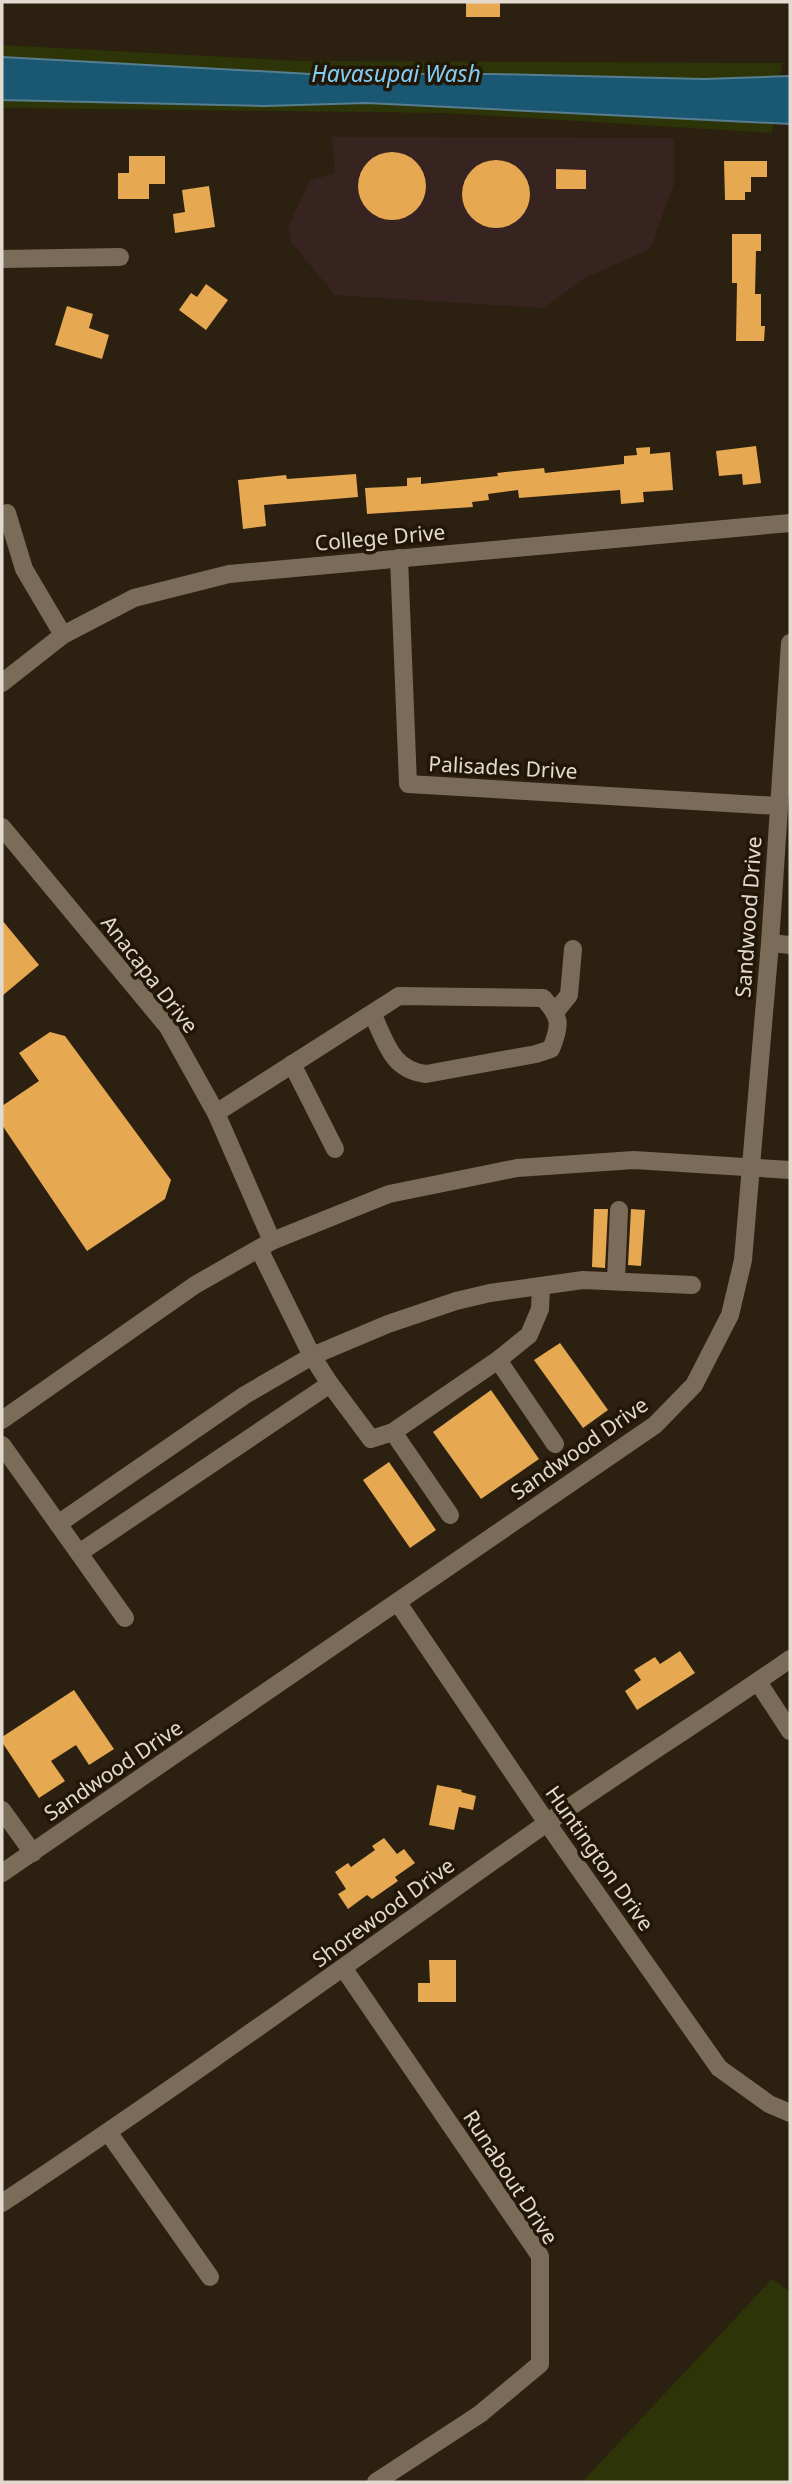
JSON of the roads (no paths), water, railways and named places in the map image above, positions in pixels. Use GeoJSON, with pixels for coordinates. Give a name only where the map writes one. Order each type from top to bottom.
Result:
{"type":"FeatureCollection","features":[{"type":"Feature","properties":{"kind":"street"},"geometry":{"type":"LineString","coordinates":[[2,260],[121,257]]}},
{"type":"Feature","properties":{"kind":"street"},"geometry":{"type":"LineString","coordinates":[[7,513],[23,569],[63,635]]}},
{"type":"Feature","properties":{"kind":"street","name":"College Drive"},"geometry":{"type":"LineString","coordinates":[[2,683],[63,635],[134,598],[229,574],[790,523]]}},
{"type":"Feature","properties":{"kind":"street","name":"Palisades Drive"},"geometry":{"type":"LineString","coordinates":[[398,558],[408,784],[778,806]]}},
{"type":"Feature","properties":{"kind":"street","name":"Sandwood Drive"},"geometry":{"type":"LineString","coordinates":[[2,1873],[655,1425],[694,1385],[730,1315],[743,1260],[770,943],[778,806],[787,736],[790,643]]}},
{"type":"Feature","properties":{"kind":"street","name":"Anacapa Drive"},"geometry":{"type":"LineString","coordinates":[[2,828],[168,1027],[216,1113],[312,1356],[371,1439],[393,1432]]}},
{"type":"Feature","properties":{"kind":"street"},"geometry":{"type":"LineString","coordinates":[[770,943],[790,945]]}},
{"type":"Feature","properties":{"kind":"street"},"geometry":{"type":"LineString","coordinates":[[556,1012],[569,995],[573,948]]}},
{"type":"Feature","properties":{"kind":"street"},"geometry":{"type":"LineString","coordinates":[[216,1113],[372,1013],[400,996],[543,998],[556,1012],[559,1031],[551,1049],[536,1054],[426,1074],[411,1073],[396,1062],[372,1013]]}},
{"type":"Feature","properties":{"kind":"street"},"geometry":{"type":"LineString","coordinates":[[292,1064],[335,1149]]}},
{"type":"Feature","properties":{"kind":"street"},"geometry":{"type":"LineString","coordinates":[[2,1420],[195,1285],[266,1245],[389,1194],[517,1168],[634,1160],[790,1170]]}},
{"type":"Feature","properties":{"kind":"street"},"geometry":{"type":"LineString","coordinates":[[616,1280],[619,1210]]}},
{"type":"Feature","properties":{"kind":"street"},"geometry":{"type":"LineString","coordinates":[[58,1524],[245,1395],[312,1356],[398,1320],[490,1293],[583,1280],[692,1285]]}},
{"type":"Feature","properties":{"kind":"street"},"geometry":{"type":"LineString","coordinates":[[450,1515],[393,1432],[498,1360],[529,1335],[540,1309],[541,1286]]}},
{"type":"Feature","properties":{"kind":"street"},"geometry":{"type":"LineString","coordinates":[[498,1360],[555,1444]]}},
{"type":"Feature","properties":{"kind":"street"},"geometry":{"type":"LineString","coordinates":[[79,1553],[330,1384]]}},
{"type":"Feature","properties":{"kind":"street"},"geometry":{"type":"LineString","coordinates":[[2,1445],[125,1618]]}},
{"type":"Feature","properties":{"kind":"street","name":"Huntington Drive"},"geometry":{"type":"LineString","coordinates":[[398,1603],[547,1823],[719,2068],[769,2104],[790,2113]]}},
{"type":"Feature","properties":{"kind":"street","name":"Shorewood Drive"},"geometry":{"type":"LineString","coordinates":[[2,2203],[344,1969],[547,1823],[790,1659]]}},
{"type":"Feature","properties":{"kind":"street"},"geometry":{"type":"LineString","coordinates":[[758,1682],[790,1731]]}},
{"type":"Feature","properties":{"kind":"street"},"geometry":{"type":"LineString","coordinates":[[2,1810],[33,1853]]}},
{"type":"Feature","properties":{"kind":"street","name":"Runabout Drive"},"geometry":{"type":"LineString","coordinates":[[344,1969],[540,2256],[540,2364],[480,2414],[376,2482]]}},
{"type":"Feature","properties":{"kind":"street"},"geometry":{"type":"LineString","coordinates":[[108,2132],[210,2277]]}},
{"type":"Feature","properties":{"kind":"water"},"geometry":{"type":"Polygon","coordinates":[[[2,57],[311,74],[494,74],[704,79],[790,76],[790,124],[367,103],[264,106],[2,100],[2,57]]]}},
{"type":"Feature","properties":{"kind":"water label","name":"Havasupai Wash"},"geometry":{"type":"Point","coordinates":[396,73]}}]}
